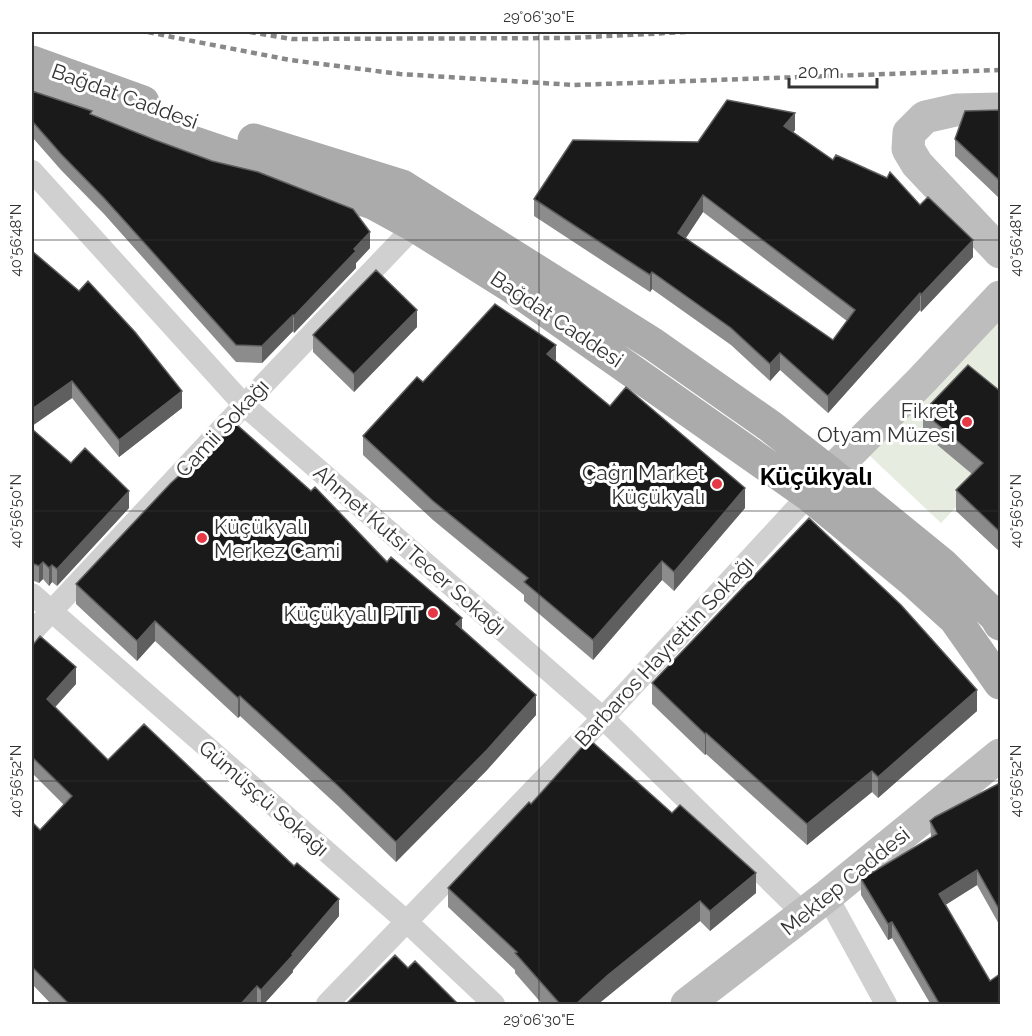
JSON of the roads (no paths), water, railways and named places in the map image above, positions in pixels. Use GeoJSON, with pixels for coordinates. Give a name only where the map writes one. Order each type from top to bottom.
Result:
{"type":"FeatureCollection","features":[{"type":"Feature","properties":{"kind":"main road","name":"Bağdat Caddesi"},"geometry":{"type":"LineString","coordinates":[[32,62],[197,122],[402,186],[653,344],[770,426],[819,484],[912,580],[955,619],[1000,683]]}},
{"type":"Feature","properties":{"kind":"main road","name":"Bağdat Caddesi"},"geometry":{"type":"LineString","coordinates":[[32,88],[373,202],[512,287],[942,564],[996,617],[1000,624]]}},
{"type":"Feature","properties":{"kind":"street"},"geometry":{"type":"LineString","coordinates":[[1000,109],[956,110],[925,117],[909,133],[908,149],[917,164],[1000,252]]}},
{"type":"Feature","properties":{"kind":"street","name":"Ahmet Kutsi Tecer Sokağı"},"geometry":{"type":"LineString","coordinates":[[32,171],[244,405],[816,904],[886,1005]]}},
{"type":"Feature","properties":{"kind":"street","name":"Camii Sokağı"},"geometry":{"type":"LineString","coordinates":[[32,632],[415,226]]}},
{"type":"Feature","properties":{"kind":"street","name":"Barbaros Hayrettin Sokağı"},"geometry":{"type":"LineString","coordinates":[[327,1005],[603,718],[819,484],[1000,297]]}},
{"type":"Feature","properties":{"kind":"street","name":"Gümüşçü Sokağı"},"geometry":{"type":"LineString","coordinates":[[32,594],[406,922],[494,1005]]}},
{"type":"Feature","properties":{"kind":"street","name":"Mektep Caddesi"},"geometry":{"type":"LineString","coordinates":[[687,1005],[1000,755]]}},
{"type":"Feature","properties":{"kind":"railway"},"geometry":{"type":"LineString","coordinates":[[148,32],[290,60],[400,74],[574,85],[1000,70]]}},
{"type":"Feature","properties":{"kind":"railway"},"geometry":{"type":"LineString","coordinates":[[250,32],[292,39],[570,38],[686,32]]}},
{"type":"Feature","properties":{"kind":"place","name":"Fikret Otyam Müzesi"},"geometry":{"type":"Point","coordinates":[967,422]}},
{"type":"Feature","properties":{"kind":"place","name":"Çağrı Market Küçükyalı"},"geometry":{"type":"Point","coordinates":[717,484]}},
{"type":"Feature","properties":{"kind":"place","name":"Küçükyalı Merkez Cami"},"geometry":{"type":"Point","coordinates":[202,538]}},
{"type":"Feature","properties":{"kind":"place","name":"Küçükyalı PTT"},"geometry":{"type":"Point","coordinates":[433,613]}},
{"type":"Feature","properties":{"kind":"district","name":"Küçükyalı"},"geometry":{"type":"Point","coordinates":[816,476]}}]}
